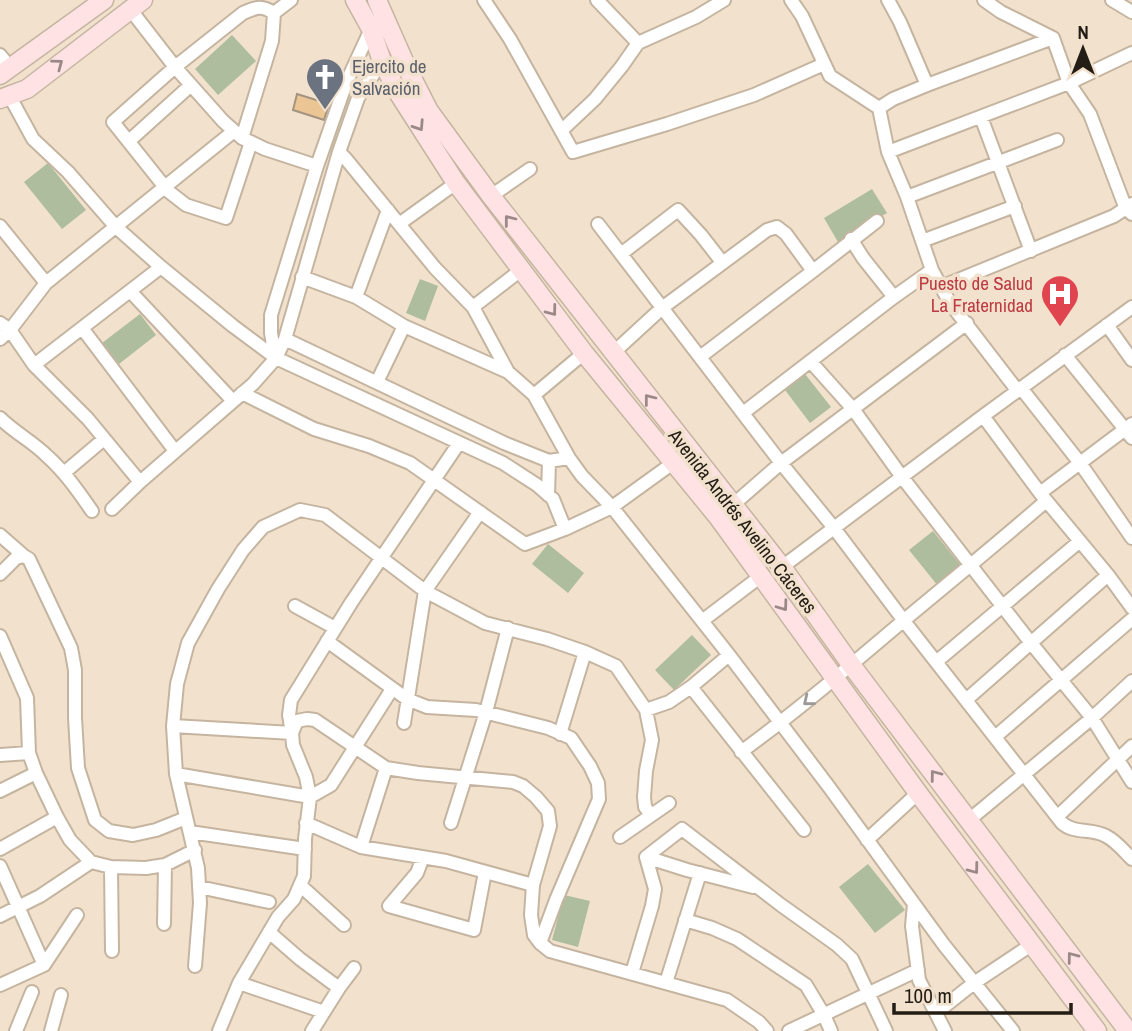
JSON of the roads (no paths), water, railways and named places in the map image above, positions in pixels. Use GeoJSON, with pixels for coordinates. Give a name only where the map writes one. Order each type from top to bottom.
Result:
{"type":"FeatureCollection","features":[{"type":"Feature","properties":{"kind":"street"},"geometry":{"type":"LineString","coordinates":[[3,66],[104,0]]}},
{"type":"Feature","properties":{"kind":"street"},"geometry":{"type":"LineString","coordinates":[[274,13],[265,8],[254,8],[243,13],[175,67],[113,122],[164,187],[186,205],[226,218],[243,137],[272,41],[274,13],[291,0]]}},
{"type":"Feature","properties":{"kind":"street","name":"Avenida Andrés Avelino Cáceres"},"geometry":{"type":"LineString","coordinates":[[355,0],[380,29],[407,68],[429,111],[491,196],[614,353],[725,512],[761,576],[918,793],[1097,1031]]}},
{"type":"Feature","properties":{"kind":"street","name":"Avenida Andrés Avelino Cáceres"},"geometry":{"type":"LineString","coordinates":[[377,0],[380,29]]}},
{"type":"Feature","properties":{"kind":"street"},"geometry":{"type":"LineString","coordinates":[[484,0],[510,39],[573,152],[754,95],[824,64]]}},
{"type":"Feature","properties":{"kind":"street"},"geometry":{"type":"LineString","coordinates":[[597,0],[638,43]]}},
{"type":"Feature","properties":{"kind":"street"},"geometry":{"type":"LineString","coordinates":[[561,131],[595,99],[638,43],[696,17],[724,0]]}},
{"type":"Feature","properties":{"kind":"street"},"geometry":{"type":"LineString","coordinates":[[791,0],[802,16],[830,76],[879,108],[888,152],[932,270],[941,287],[1080,463],[1132,538]]}},
{"type":"Feature","properties":{"kind":"street"},"geometry":{"type":"LineString","coordinates":[[888,0],[927,85]]}},
{"type":"Feature","properties":{"kind":"street"},"geometry":{"type":"LineString","coordinates":[[941,287],[1130,209],[1090,114],[1069,83],[1053,38],[1001,12],[984,0]]}},
{"type":"Feature","properties":{"kind":"street"},"geometry":{"type":"LineString","coordinates":[[1112,0],[1132,12]]}},
{"type":"Feature","properties":{"kind":"street"},"geometry":{"type":"LineString","coordinates":[[317,166],[265,149],[222,121],[175,67],[137,5],[27,89],[4,97],[33,139],[68,172],[116,227],[233,326],[275,358],[503,463],[553,499],[565,529]]}},
{"type":"Feature","properties":{"kind":"street"},"geometry":{"type":"LineString","coordinates":[[112,509],[139,482],[253,384],[275,358],[285,339],[339,152],[358,98],[383,61],[380,29]]}},
{"type":"Feature","properties":{"kind":"street"},"geometry":{"type":"LineString","coordinates":[[275,358],[271,315],[317,166],[346,83],[380,29]]}},
{"type":"Feature","properties":{"kind":"street"},"geometry":{"type":"LineString","coordinates":[[879,108],[927,85],[1053,38]]}},
{"type":"Feature","properties":{"kind":"street"},"geometry":{"type":"LineString","coordinates":[[888,152],[1069,83],[1132,53]]}},
{"type":"Feature","properties":{"kind":"street","name":"Avenida Andrés Avelino Cáceres"},"geometry":{"type":"LineString","coordinates":[[383,61],[397,91],[456,183],[584,353],[673,463],[782,567],[852,666],[1128,1031]]}},
{"type":"Feature","properties":{"kind":"street"},"geometry":{"type":"LineString","coordinates":[[129,141],[191,85]]}},
{"type":"Feature","properties":{"kind":"street"},"geometry":{"type":"LineString","coordinates":[[981,117],[1031,251]]}},
{"type":"Feature","properties":{"kind":"street"},"geometry":{"type":"LineString","coordinates":[[139,482],[89,419],[3,331],[46,283],[164,187],[243,137]]}},
{"type":"Feature","properties":{"kind":"street"},"geometry":{"type":"LineString","coordinates":[[907,197],[1057,140]]}},
{"type":"Feature","properties":{"kind":"street"},"geometry":{"type":"LineString","coordinates":[[339,152],[435,268],[473,307],[508,372]]}},
{"type":"Feature","properties":{"kind":"street"},"geometry":{"type":"LineString","coordinates":[[491,196],[530,169]]}},
{"type":"Feature","properties":{"kind":"street"},"geometry":{"type":"LineString","coordinates":[[399,224],[456,183]]}},
{"type":"Feature","properties":{"kind":"street"},"geometry":{"type":"LineString","coordinates":[[922,241],[1015,206]]}},
{"type":"Feature","properties":{"kind":"street"},"geometry":{"type":"LineString","coordinates":[[356,297],[388,210]]}},
{"type":"Feature","properties":{"kind":"street"},"geometry":{"type":"LineString","coordinates":[[621,254],[678,210],[722,262]]}},
{"type":"Feature","properties":{"kind":"street"},"geometry":{"type":"LineString","coordinates":[[700,357],[877,221]]}},
{"type":"Feature","properties":{"kind":"street"},"geometry":{"type":"LineString","coordinates":[[598,224],[781,463],[1068,828],[1103,834],[1132,859]]}},
{"type":"Feature","properties":{"kind":"street"},"geometry":{"type":"LineString","coordinates":[[0,226],[46,283]]}},
{"type":"Feature","properties":{"kind":"street"},"geometry":{"type":"LineString","coordinates":[[614,353],[662,308],[767,230],[777,228],[786,234],[813,271]]}},
{"type":"Feature","properties":{"kind":"street"},"geometry":{"type":"LineString","coordinates":[[851,239],[894,297]]}},
{"type":"Feature","properties":{"kind":"street"},"geometry":{"type":"LineString","coordinates":[[34,365],[161,267]]}},
{"type":"Feature","properties":{"kind":"street"},"geometry":{"type":"LineString","coordinates":[[473,307],[521,270]]}},
{"type":"Feature","properties":{"kind":"street"},"geometry":{"type":"LineString","coordinates":[[743,413],[932,270]]}},
{"type":"Feature","properties":{"kind":"street"},"geometry":{"type":"LineString","coordinates":[[302,277],[356,297],[404,326],[508,372],[534,395],[582,476],[612,507],[702,621],[914,904],[1013,1031]]}},
{"type":"Feature","properties":{"kind":"street"},"geometry":{"type":"LineString","coordinates":[[130,291],[238,397],[314,429],[369,446],[410,463],[524,544],[612,507],[673,463]]}},
{"type":"Feature","properties":{"kind":"street"},"geometry":{"type":"LineString","coordinates":[[782,567],[1132,307]]}},
{"type":"Feature","properties":{"kind":"street"},"geometry":{"type":"LineString","coordinates":[[725,512],[781,463],[967,323]]}},
{"type":"Feature","properties":{"kind":"street"},"geometry":{"type":"LineString","coordinates":[[1107,325],[1132,360]]}},
{"type":"Feature","properties":{"kind":"street"},"geometry":{"type":"LineString","coordinates":[[377,382],[404,326]]}},
{"type":"Feature","properties":{"kind":"street"},"geometry":{"type":"LineString","coordinates":[[82,328],[175,451]]}},
{"type":"Feature","properties":{"kind":"street"},"geometry":{"type":"LineString","coordinates":[[285,339],[504,443],[549,461],[569,458]]}},
{"type":"Feature","properties":{"kind":"street"},"geometry":{"type":"LineString","coordinates":[[534,395],[584,353]]}},
{"type":"Feature","properties":{"kind":"street"},"geometry":{"type":"LineString","coordinates":[[741,752],[852,666],[972,566],[1080,463],[1130,430],[1065,355]]}},
{"type":"Feature","properties":{"kind":"street"},"geometry":{"type":"LineString","coordinates":[[811,362],[853,409],[902,477],[1092,718],[1132,782]]}},
{"type":"Feature","properties":{"kind":"street"},"geometry":{"type":"LineString","coordinates":[[983,416],[1043,497],[1132,608]]}},
{"type":"Feature","properties":{"kind":"street"},"geometry":{"type":"LineString","coordinates":[[0,418],[13,432],[65,472],[92,511]]}},
{"type":"Feature","properties":{"kind":"street"},"geometry":{"type":"LineString","coordinates":[[65,472],[104,439]]}},
{"type":"Feature","properties":{"kind":"street"},"geometry":{"type":"LineString","coordinates":[[219,1031],[239,983],[278,917],[294,899],[304,876],[310,797],[306,777],[293,745],[289,715],[291,700],[335,628],[458,443]]}},
{"type":"Feature","properties":{"kind":"street"},"geometry":{"type":"LineString","coordinates":[[548,495],[549,461]]}},
{"type":"Feature","properties":{"kind":"street"},"geometry":{"type":"LineString","coordinates":[[195,966],[200,903],[198,868],[176,774],[173,726],[177,684],[188,643],[237,560],[263,527],[299,510],[325,515],[425,591],[485,623],[547,639],[616,666],[646,710],[652,740],[644,797],[645,807],[651,815]]}},
{"type":"Feature","properties":{"kind":"street"},"geometry":{"type":"LineString","coordinates":[[404,723],[425,591],[480,512]]}},
{"type":"Feature","properties":{"kind":"street"},"geometry":{"type":"LineString","coordinates":[[0,535],[29,559],[71,648],[75,670],[79,768],[95,820],[109,831],[133,835],[156,830],[186,818]]}},
{"type":"Feature","properties":{"kind":"street"},"geometry":{"type":"LineString","coordinates":[[936,662],[1080,541]]}},
{"type":"Feature","properties":{"kind":"street"},"geometry":{"type":"LineString","coordinates":[[0,574],[16,558],[24,556]]}},
{"type":"Feature","properties":{"kind":"street"},"geometry":{"type":"LineString","coordinates":[[702,621],[761,576]]}},
{"type":"Feature","properties":{"kind":"street"},"geometry":{"type":"LineString","coordinates":[[966,699],[1108,576]]}},
{"type":"Feature","properties":{"kind":"street"},"geometry":{"type":"LineString","coordinates":[[295,606],[335,628]]}},
{"type":"Feature","properties":{"kind":"street"},"geometry":{"type":"LineString","coordinates":[[995,737],[1132,619]]}},
{"type":"Feature","properties":{"kind":"street"},"geometry":{"type":"LineString","coordinates":[[451,823],[486,712],[508,628]]}},
{"type":"Feature","properties":{"kind":"street"},"geometry":{"type":"LineString","coordinates":[[0,636],[27,698],[29,753],[36,773],[70,840],[91,862],[111,867],[145,868],[164,865],[195,850]]}},
{"type":"Feature","properties":{"kind":"street"},"geometry":{"type":"LineString","coordinates":[[327,641],[407,699],[427,707],[486,712],[548,728],[571,738],[598,783],[599,799],[540,943]]}},
{"type":"Feature","properties":{"kind":"street"},"geometry":{"type":"LineString","coordinates":[[561,734],[585,652]]}},
{"type":"Feature","properties":{"kind":"street"},"geometry":{"type":"LineString","coordinates":[[646,710],[669,702],[729,656]]}},
{"type":"Feature","properties":{"kind":"street"},"geometry":{"type":"LineString","coordinates":[[969,821],[1132,681]]}},
{"type":"Feature","properties":{"kind":"street"},"geometry":{"type":"LineString","coordinates":[[691,687],[804,830]]}},
{"type":"Feature","properties":{"kind":"street"},"geometry":{"type":"LineString","coordinates":[[176,774],[310,797],[331,785],[393,689]]}},
{"type":"Feature","properties":{"kind":"street"},"geometry":{"type":"LineString","coordinates":[[292,733],[297,721],[315,720],[386,768],[513,782],[523,786],[537,797],[548,811],[550,826],[533,886],[531,915],[534,935],[540,943],[550,951],[727,1000],[759,1022],[767,1031]]}},
{"type":"Feature","properties":{"kind":"street"},"geometry":{"type":"LineString","coordinates":[[173,726],[292,733]]}},
{"type":"Feature","properties":{"kind":"street"},"geometry":{"type":"LineString","coordinates":[[1058,816],[1132,746]]}},
{"type":"Feature","properties":{"kind":"street"},"geometry":{"type":"LineString","coordinates":[[0,755],[29,753]]}},
{"type":"Feature","properties":{"kind":"street"},"geometry":{"type":"LineString","coordinates":[[361,847],[386,768]]}},
{"type":"Feature","properties":{"kind":"street"},"geometry":{"type":"LineString","coordinates":[[0,791],[36,773]]}},
{"type":"Feature","properties":{"kind":"street"},"geometry":{"type":"LineString","coordinates":[[867,840],[918,793]]}},
{"type":"Feature","properties":{"kind":"street"},"geometry":{"type":"LineString","coordinates":[[620,837],[669,803]]}},
{"type":"Feature","properties":{"kind":"street"},"geometry":{"type":"LineString","coordinates":[[0,849],[57,817]]}},
{"type":"Feature","properties":{"kind":"street"},"geometry":{"type":"LineString","coordinates":[[306,823],[361,847],[446,861],[533,886]]}},
{"type":"Feature","properties":{"kind":"street"},"geometry":{"type":"LineString","coordinates":[[646,857],[682,830],[852,959],[886,1031]]}},
{"type":"Feature","properties":{"kind":"street"},"geometry":{"type":"LineString","coordinates":[[190,832],[305,849]]}},
{"type":"Feature","properties":{"kind":"street"},"geometry":{"type":"LineString","coordinates":[[423,857],[417,873],[389,906],[474,930],[485,872]]}},
{"type":"Feature","properties":{"kind":"street"},"geometry":{"type":"LineString","coordinates":[[632,973],[655,889],[646,857]]}},
{"type":"Feature","properties":{"kind":"street"},"geometry":{"type":"LineString","coordinates":[[646,857],[761,889]]}},
{"type":"Feature","properties":{"kind":"street"},"geometry":{"type":"LineString","coordinates":[[0,916],[61,884],[91,862]]}},
{"type":"Feature","properties":{"kind":"street"},"geometry":{"type":"LineString","coordinates":[[164,865],[164,924]]}},
{"type":"Feature","properties":{"kind":"street"},"geometry":{"type":"LineString","coordinates":[[0,866],[44,965]]}},
{"type":"Feature","properties":{"kind":"street"},"geometry":{"type":"LineString","coordinates":[[111,867],[111,951]]}},
{"type":"Feature","properties":{"kind":"street"},"geometry":{"type":"LineString","coordinates":[[666,983],[700,873]]}},
{"type":"Feature","properties":{"kind":"street"},"geometry":{"type":"LineString","coordinates":[[301,886],[344,925]]}},
{"type":"Feature","properties":{"kind":"street"},"geometry":{"type":"LineString","coordinates":[[199,887],[269,902]]}},
{"type":"Feature","properties":{"kind":"street"},"geometry":{"type":"LineString","coordinates":[[914,904],[912,926],[919,980],[945,1031]]}},
{"type":"Feature","properties":{"kind":"street"},"geometry":{"type":"LineString","coordinates":[[0,985],[44,965],[77,915]]}},
{"type":"Feature","properties":{"kind":"street"},"geometry":{"type":"LineString","coordinates":[[685,920],[737,939],[806,985],[831,1031]]}},
{"type":"Feature","properties":{"kind":"street"},"geometry":{"type":"LineString","coordinates":[[269,932],[339,988]]}},
{"type":"Feature","properties":{"kind":"street"},"geometry":{"type":"LineString","coordinates":[[936,1013],[1031,944]]}},
{"type":"Feature","properties":{"kind":"street"},"geometry":{"type":"LineString","coordinates":[[312,1031],[354,968]]}},
{"type":"Feature","properties":{"kind":"street"},"geometry":{"type":"LineString","coordinates":[[789,1031],[918,970]]}},
{"type":"Feature","properties":{"kind":"street"},"geometry":{"type":"LineString","coordinates":[[239,983],[324,1012]]}},
{"type":"Feature","properties":{"kind":"street"},"geometry":{"type":"LineString","coordinates":[[16,1031],[32,992]]}},
{"type":"Feature","properties":{"kind":"street"},"geometry":{"type":"LineString","coordinates":[[51,1031],[61,995]]}},
{"type":"Feature","properties":{"kind":"place","name":"Ejercito de Salvación"},"geometry":{"type":"Point","coordinates":[325,111]}},
{"type":"Feature","properties":{"kind":"place","name":"Puesto de Salud La Fraternidad"},"geometry":{"type":"Point","coordinates":[1060,328]}}]}
